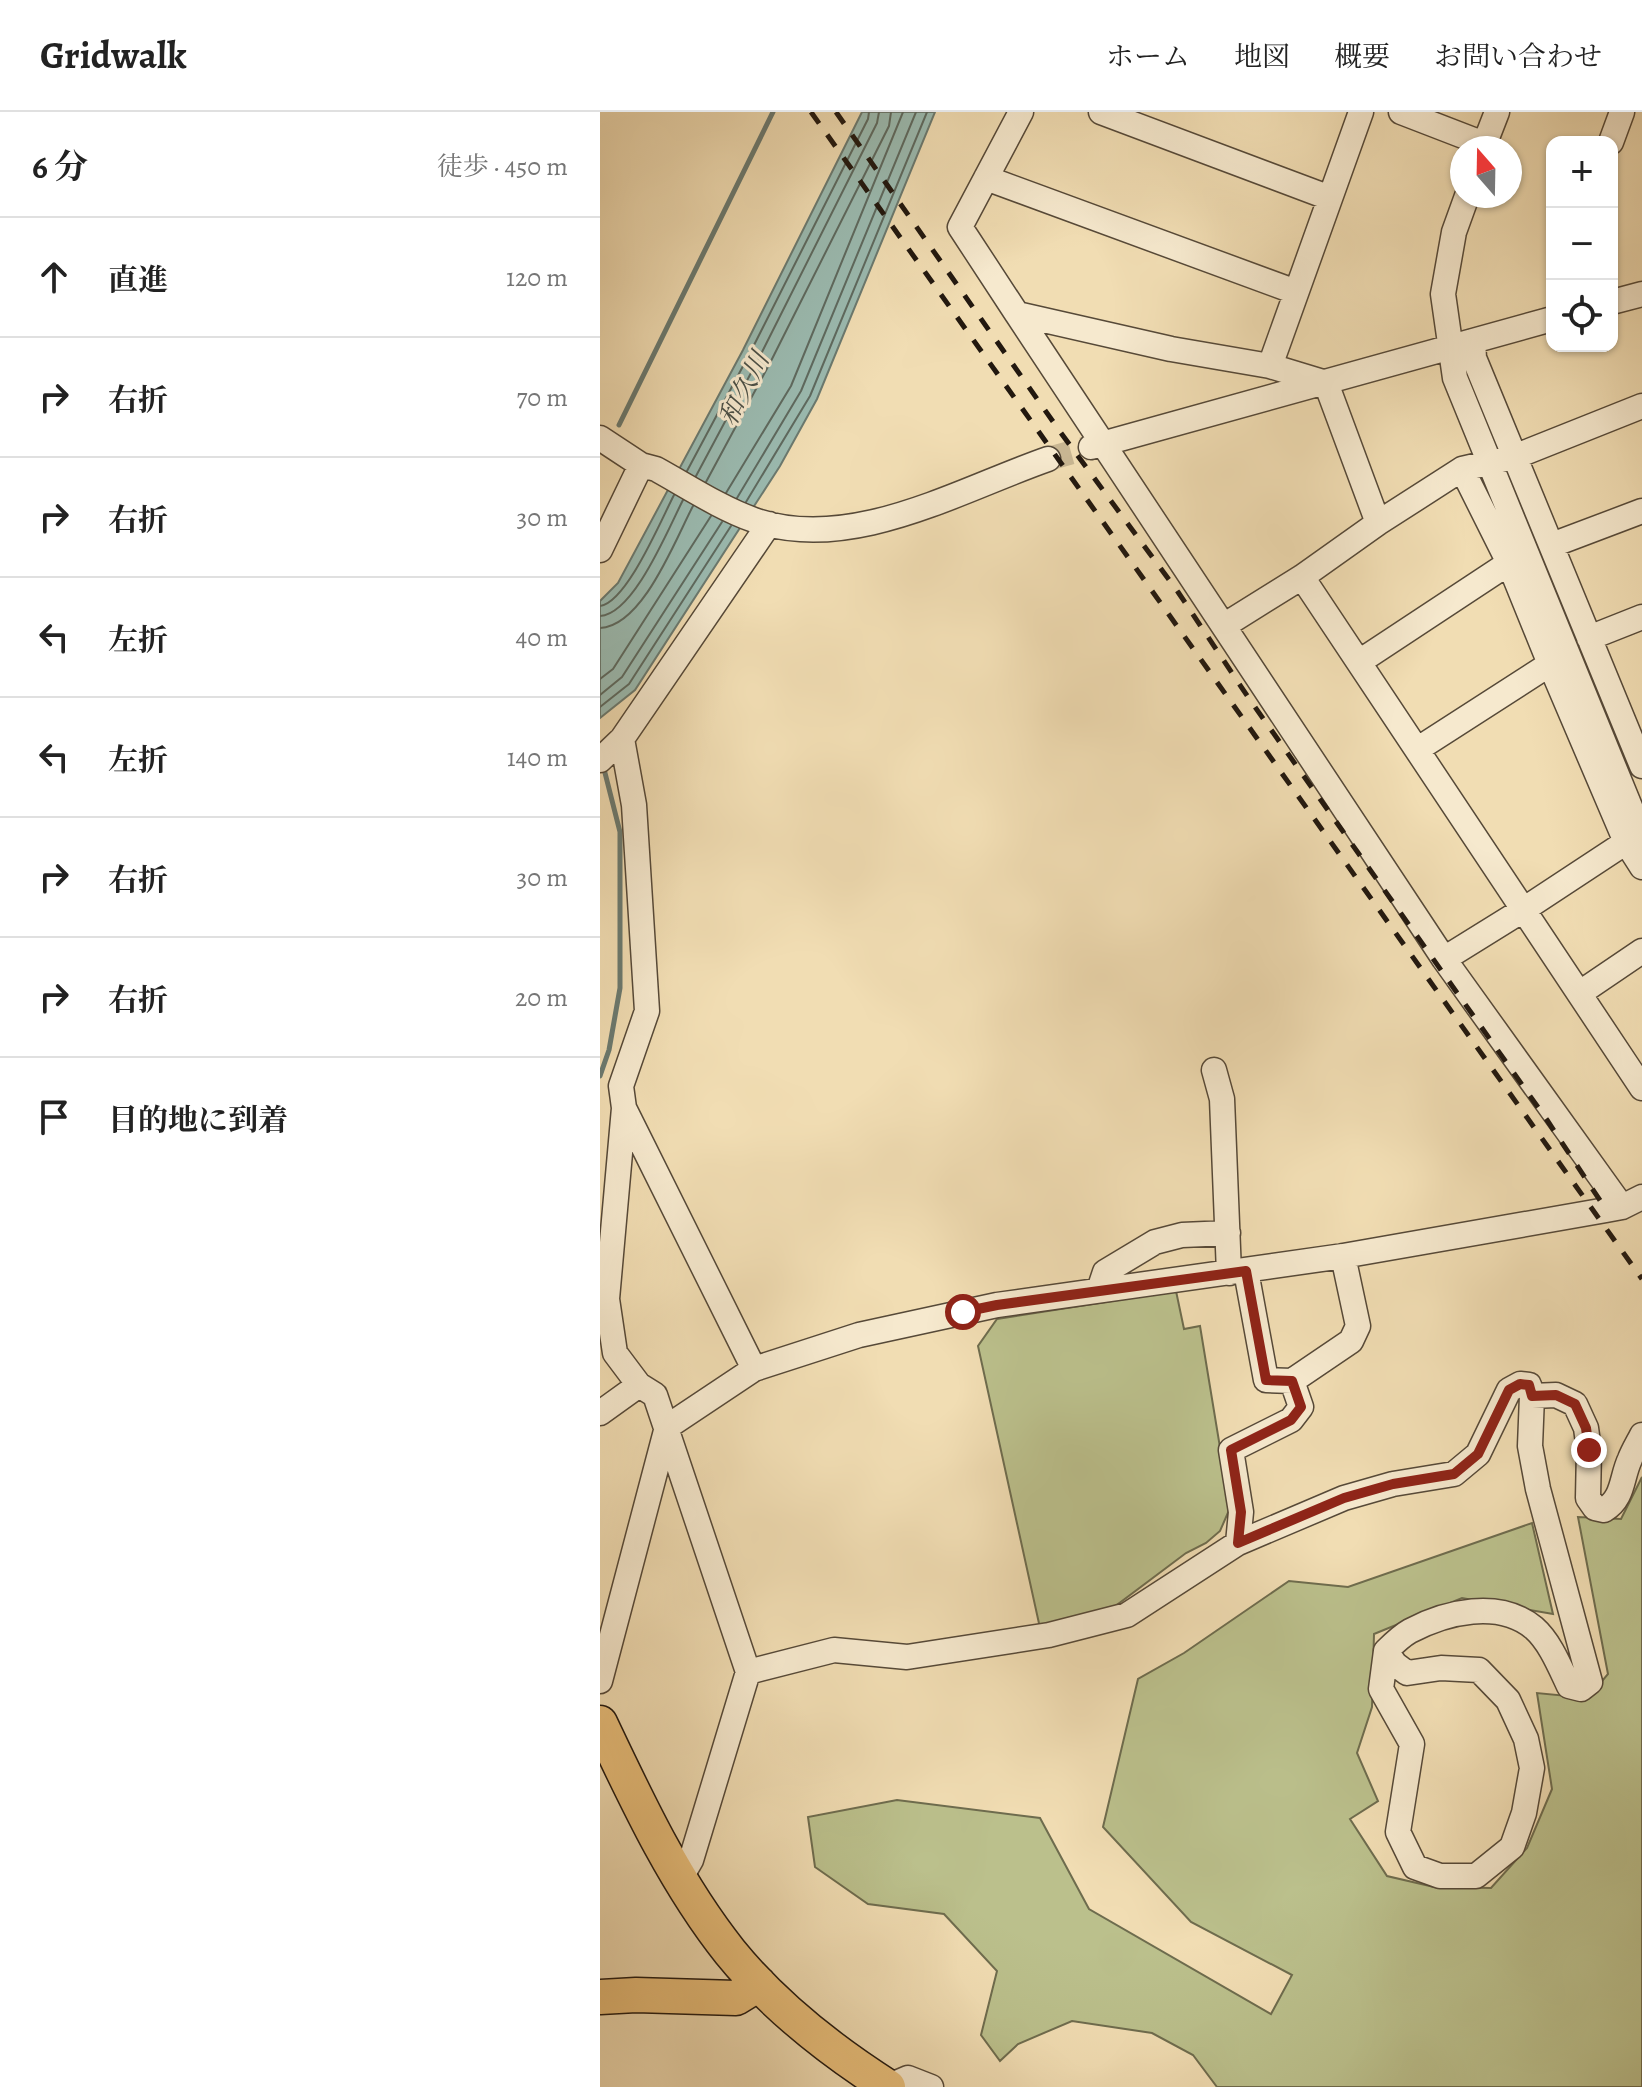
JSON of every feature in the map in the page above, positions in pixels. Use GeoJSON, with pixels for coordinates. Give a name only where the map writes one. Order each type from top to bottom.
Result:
{"type":"FeatureCollection","features":[{"type":"Feature","properties":{"kind":"highway"},"geometry":{"type":"LineString","coordinates":[[600,1723],[680,1879],[729,1950],[759,1984],[843,2056],[887,2087]]}},
{"type":"Feature","properties":{"kind":"highway"},"geometry":{"type":"LineString","coordinates":[[600,1997],[736,1998],[759,1984]]}},
{"type":"Feature","properties":{"kind":"street"},"geometry":{"type":"LineString","coordinates":[[600,1681],[667,1427],[754,1369],[859,1335],[997,1305],[1343,1256],[1632,1202],[1444,959],[1225,625],[1098,446],[960,227],[1021,112]]}},
{"type":"Feature","properties":{"kind":"street"},"geometry":{"type":"LineString","coordinates":[[1101,112],[1330,198]]}},
{"type":"Feature","properties":{"kind":"street"},"geometry":{"type":"LineString","coordinates":[[1270,366],[1361,112]]}},
{"type":"Feature","properties":{"kind":"street"},"geometry":{"type":"LineString","coordinates":[[1401,112],[1459,136]]}},
{"type":"Feature","properties":{"kind":"street"},"geometry":{"type":"LineString","coordinates":[[1487,136],[1497,112]]}},
{"type":"Feature","properties":{"kind":"street"},"geometry":{"type":"LineString","coordinates":[[1613,136],[1622,112]]}},
{"type":"Feature","properties":{"kind":"street"},"geometry":{"type":"LineString","coordinates":[[986,178],[1296,292]]}},
{"type":"Feature","properties":{"kind":"street"},"geometry":{"type":"LineString","coordinates":[[1463,208],[1454,232],[1443,294],[1455,378],[1637,836],[1642,867]]}},
{"type":"Feature","properties":{"kind":"street"},"geometry":{"type":"LineString","coordinates":[[1618,300],[1642,294]]}},
{"type":"Feature","properties":{"kind":"street"},"geometry":{"type":"LineString","coordinates":[[1017,314],[1171,349],[1270,366],[1326,383]]}},
{"type":"Feature","properties":{"kind":"street"},"geometry":{"type":"LineString","coordinates":[[1098,446],[1473,341],[1546,316]]}},
{"type":"Feature","properties":{"kind":"street"},"geometry":{"type":"LineString","coordinates":[[1473,341],[1474,358],[1589,638],[1634,728],[1642,766]]}},
{"type":"Feature","properties":{"kind":"street"},"geometry":{"type":"LineString","coordinates":[[1326,383],[1378,523]]}},
{"type":"Feature","properties":{"kind":"street"},"geometry":{"type":"LineString","coordinates":[[1225,625],[1462,469],[1514,457],[1642,406]]}},
{"type":"Feature","properties":{"kind":"street"},"geometry":{"type":"LineString","coordinates":[[600,438],[648,467],[760,522],[823,531],[859,525],[907,511],[1048,459]]}},
{"type":"Feature","properties":{"kind":"street"},"geometry":{"type":"LineString","coordinates":[[600,550],[648,467]]}},
{"type":"Feature","properties":{"kind":"street"},"geometry":{"type":"LineString","coordinates":[[1462,469],[1509,563],[1550,664],[1637,836]]}},
{"type":"Feature","properties":{"kind":"street"},"geometry":{"type":"LineString","coordinates":[[1552,545],[1642,511]]}},
{"type":"Feature","properties":{"kind":"street"},"geometry":{"type":"LineString","coordinates":[[600,760],[622,739],[760,522]]}},
{"type":"Feature","properties":{"kind":"street"},"geometry":{"type":"LineString","coordinates":[[1359,662],[1509,563]]}},
{"type":"Feature","properties":{"kind":"street"},"geometry":{"type":"LineString","coordinates":[[1302,577],[1523,910],[1640,1079]]}},
{"type":"Feature","properties":{"kind":"street"},"geometry":{"type":"LineString","coordinates":[[1589,638],[1642,617]]}},
{"type":"Feature","properties":{"kind":"street"},"geometry":{"type":"LineString","coordinates":[[1418,749],[1550,664]]}},
{"type":"Feature","properties":{"kind":"street"},"geometry":{"type":"LineString","coordinates":[[622,739],[634,805],[647,1011],[621,1086],[624,1108],[607,1299],[615,1353],[639,1385],[655,1395],[748,1672],[691,1860],[680,1879]]}},
{"type":"Feature","properties":{"kind":"street"},"geometry":{"type":"LineString","coordinates":[[1444,959],[1637,836]]}},
{"type":"Feature","properties":{"kind":"street"},"geometry":{"type":"LineString","coordinates":[[1580,993],[1642,951]]}},
{"type":"Feature","properties":{"kind":"street"},"geometry":{"type":"LineString","coordinates":[[1214,1070],[1222,1099],[1228,1233],[1266,1380],[1292,1381],[1351,1341],[1358,1326],[1343,1256]]}},
{"type":"Feature","properties":{"kind":"street"},"geometry":{"type":"LineString","coordinates":[[624,1108],[754,1369]]}},
{"type":"Feature","properties":{"kind":"street"},"geometry":{"type":"LineString","coordinates":[[1099,1290],[1105,1272],[1155,1242],[1182,1235],[1228,1233]]}},
{"type":"Feature","properties":{"kind":"street"},"geometry":{"type":"LineString","coordinates":[[1238,1543],[1241,1512],[1231,1450],[1291,1420],[1301,1407],[1292,1381]]}},
{"type":"Feature","properties":{"kind":"street"},"geometry":{"type":"LineString","coordinates":[[748,1672],[834,1650],[907,1657],[1049,1635],[1127,1615],[1238,1543],[1344,1498],[1393,1484],[1454,1474],[1478,1454],[1509,1390],[1520,1384],[1529,1385],[1532,1396],[1530,1446],[1538,1489],[1590,1682],[1581,1689],[1569,1686],[1552,1653],[1534,1628],[1501,1612],[1469,1611],[1407,1632],[1386,1651],[1381,1689],[1412,1744],[1398,1832],[1415,1867],[1440,1876],[1476,1876],[1512,1847],[1524,1813],[1532,1768],[1526,1739],[1508,1700],[1479,1670],[1441,1668],[1407,1673],[1395,1664],[1386,1651]]}},
{"type":"Feature","properties":{"kind":"street"},"geometry":{"type":"LineString","coordinates":[[600,1413],[639,1385]]}},
{"type":"Feature","properties":{"kind":"street"},"geometry":{"type":"LineString","coordinates":[[1532,1396],[1556,1395],[1575,1404],[1586,1428],[1588,1498],[1595,1508],[1604,1510],[1611,1506],[1621,1493],[1628,1461],[1642,1435]]}},
{"type":"Feature","properties":{"kind":"street"},"geometry":{"type":"LineString","coordinates":[[887,2087],[908,2078],[931,2087]]}},
{"type":"Feature","properties":{"kind":"green space"},"geometry":{"type":"Polygon","coordinates":[[[1176,1291],[1184,1329],[1200,1326],[1230,1508],[1220,1531],[1206,1543],[1186,1553],[1114,1607],[1040,1628],[978,1346],[997,1319],[1176,1291]]]}},
{"type":"Feature","properties":{"kind":"green space"},"geometry":{"type":"Polygon","coordinates":[[[1642,1477],[1642,2087],[1217,2087],[1193,2055],[1152,2033],[1072,2021],[1018,2044],[1000,2061],[981,2035],[997,1971],[944,1914],[868,1904],[815,1867],[808,1817],[897,1800],[1040,1818],[1089,1909],[1271,2014],[1292,1975],[1191,1922],[1103,1827],[1138,1679],[1184,1653],[1289,1581],[1348,1587],[1532,1523],[1553,1614],[1462,1598],[1374,1634],[1372,1707],[1357,1753],[1378,1801],[1350,1819],[1387,1876],[1434,1887],[1491,1888],[1527,1848],[1552,1789],[1537,1693],[1588,1698],[1608,1674],[1578,1517],[1621,1519],[1642,1477]]]}},
{"type":"Feature","properties":{"kind":"water","name":"和久川"},"geometry":{"type":"Polygon","coordinates":[[[862,112],[935,112],[817,399],[780,466],[635,690],[600,718],[600,601],[618,583],[743,350],[862,112]]]}},
{"type":"Feature","properties":{"kind":"waterway"},"geometry":{"type":"LineString","coordinates":[[619,425],[773,112]]}},
{"type":"Feature","properties":{"kind":"waterway"},"geometry":{"type":"LineString","coordinates":[[600,1076],[609,1050],[620,988],[620,832],[603,765]]}},
{"type":"Feature","properties":{"kind":"tunnel"},"geometry":{"type":"LineString","coordinates":[[1048,459],[1091,447]]}},
{"type":"Feature","properties":{"kind":"railway"},"geometry":{"type":"LineString","coordinates":[[811,112],[1642,1279]]}},
{"type":"Feature","properties":{"kind":"railway"},"geometry":{"type":"LineString","coordinates":[[836,112],[1061,433],[1178,592],[1250,700],[1547,1120],[1603,1205]]}},
{"type":"Feature","properties":{"kind":"route"},"geometry":{"type":"LineString","coordinates":[[963,1312],[1246,1271],[1266,1380],[1292,1381],[1301,1407],[1291,1420],[1231,1450],[1241,1512],[1238,1543],[1344,1498],[1393,1484],[1454,1474],[1478,1454],[1509,1390],[1520,1384],[1529,1385],[1532,1396],[1556,1395],[1575,1404],[1586,1428],[1589,1450]]}}]}
